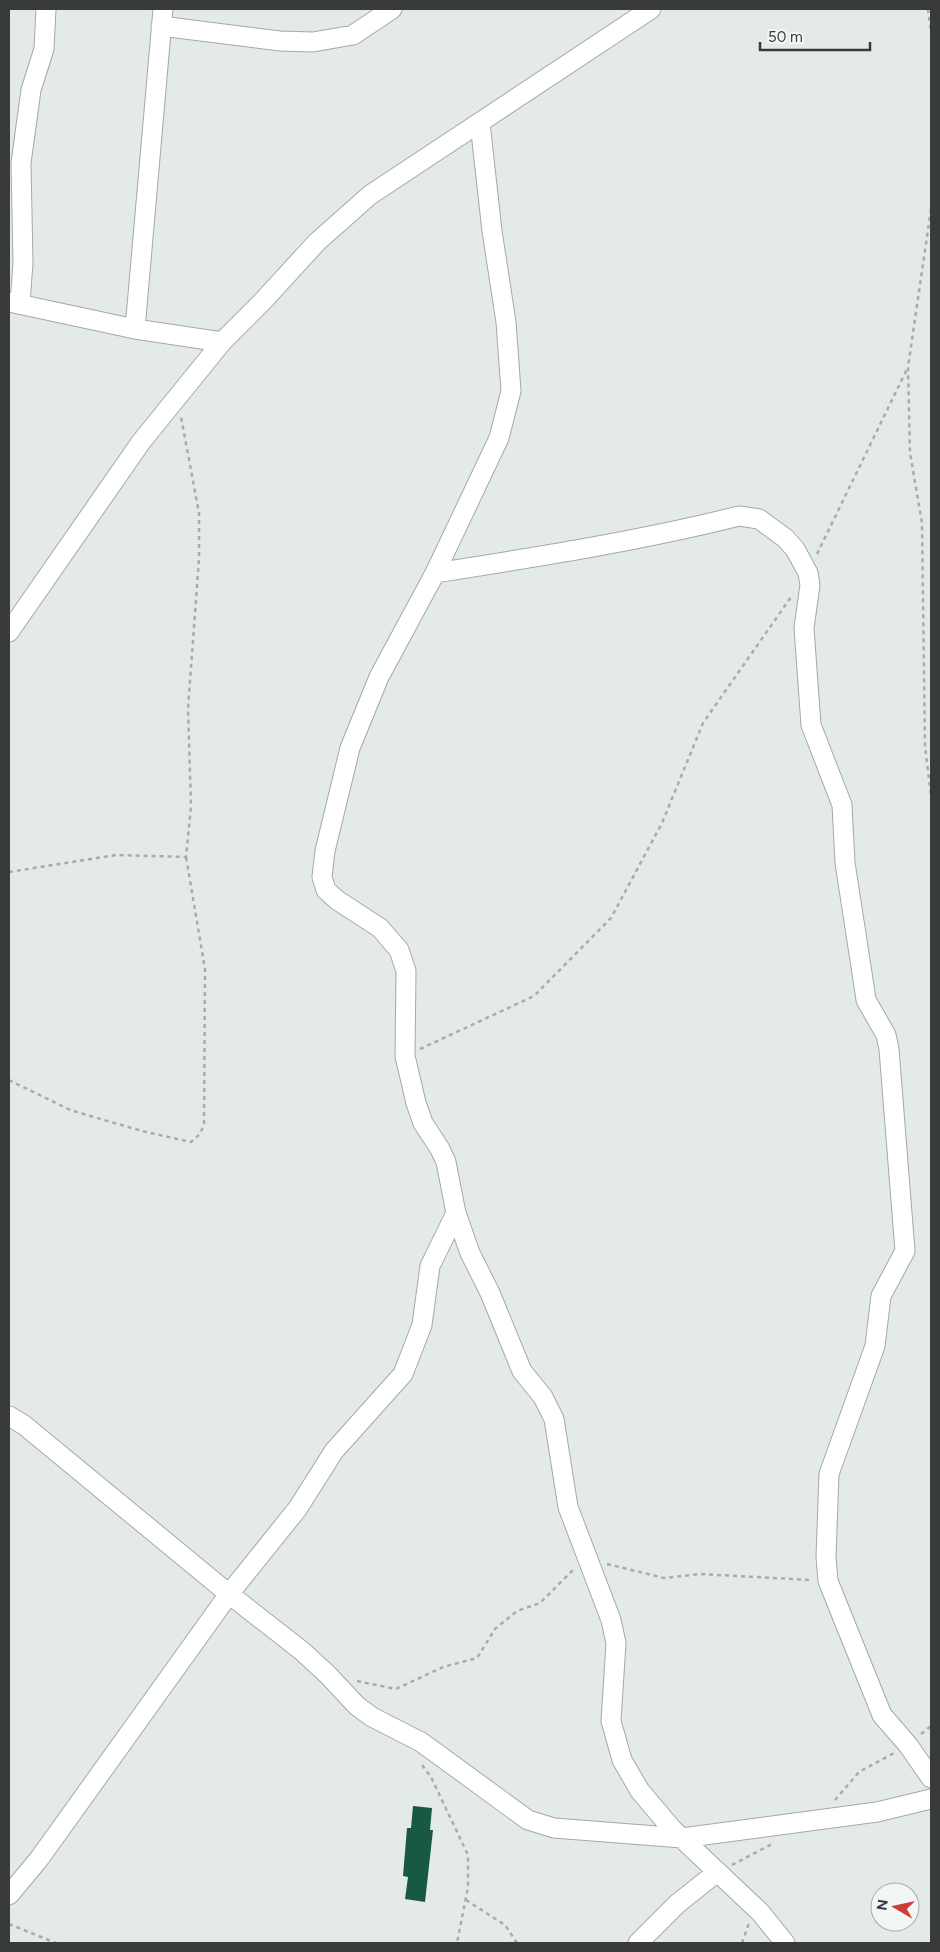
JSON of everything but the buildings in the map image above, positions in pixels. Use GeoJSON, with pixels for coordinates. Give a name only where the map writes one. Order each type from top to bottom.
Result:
{"type":"FeatureCollection","features":[{"type":"Feature","properties":{"kind":"street"},"geometry":{"type":"LineString","coordinates":[[46,9],[44,49],[31,90],[22,154],[23,263],[14,303],[135,329],[222,342]]}},
{"type":"Feature","properties":{"kind":"street"},"geometry":{"type":"LineString","coordinates":[[135,329],[162,18],[220,32],[280,41],[313,42],[354,35],[392,9]]}},
{"type":"Feature","properties":{"kind":"street"},"geometry":{"type":"LineString","coordinates":[[9,632],[141,442],[222,342],[317,242],[370,195],[480,123],[562,66],[651,9]]}},
{"type":"Feature","properties":{"kind":"street"},"geometry":{"type":"LineString","coordinates":[[480,123],[492,231],[506,322],[511,391],[499,438],[435,573],[379,677],[350,748],[324,851],[322,876],[326,890],[337,900],[380,928],[399,950],[406,971],[405,1056],[410,1082],[423,1123],[446,1162],[462,1234],[490,1293],[522,1371],[543,1397],[554,1420],[568,1507],[611,1620],[616,1643],[611,1721],[622,1760],[640,1791],[716,1873],[760,1912],[785,1943]]}},
{"type":"Feature","properties":{"kind":"street"},"geometry":{"type":"LineString","coordinates":[[435,573],[664,535],[744,516],[759,519],[785,538],[795,549],[808,573],[810,585],[804,628],[808,704],[814,731],[842,805],[845,863],[866,1000],[886,1035],[889,1049],[905,1251],[881,1296],[875,1346],[829,1474],[826,1557],[828,1581],[882,1715],[908,1745],[931,1778]]}},
{"type":"Feature","properties":{"kind":"street"},"geometry":{"type":"LineString","coordinates":[[9,1896],[39,1859],[229,1594],[298,1508],[334,1451],[403,1374],[422,1325],[430,1266],[456,1213]]}},
{"type":"Feature","properties":{"kind":"street"},"geometry":{"type":"LineString","coordinates":[[9,1416],[24,1425],[229,1594],[302,1651],[357,1706],[372,1717],[421,1742],[528,1820],[554,1828],[682,1838],[877,1812],[931,1799]]}},
{"type":"Feature","properties":{"kind":"street"},"geometry":{"type":"LineString","coordinates":[[638,1943],[677,1904],[716,1873]]}},
{"type":"Feature","properties":{"kind":"path"},"geometry":{"type":"LineString","coordinates":[[928,9],[931,32]]}},
{"type":"Feature","properties":{"kind":"path"},"geometry":{"type":"LineString","coordinates":[[931,209],[908,367],[910,453],[922,523],[925,747],[931,795]]}},
{"type":"Feature","properties":{"kind":"path"},"geometry":{"type":"LineString","coordinates":[[808,573],[908,367]]}},
{"type":"Feature","properties":{"kind":"path"},"geometry":{"type":"LineString","coordinates":[[9,1080],[70,1110],[142,1131],[191,1142],[200,1134],[204,1124],[206,969],[186,857],[191,797],[188,708],[199,559],[199,513],[178,398]]}},
{"type":"Feature","properties":{"kind":"path"},"geometry":{"type":"LineString","coordinates":[[405,1056],[534,996],[611,918],[662,823],[702,723],[791,597]]}},
{"type":"Feature","properties":{"kind":"path"},"geometry":{"type":"LineString","coordinates":[[9,872],[116,855],[186,857]]}},
{"type":"Feature","properties":{"kind":"path"},"geometry":{"type":"LineString","coordinates":[[328,1675],[396,1689],[443,1667],[477,1658],[495,1629],[517,1610],[540,1602],[587,1558],[664,1578],[700,1574],[828,1581]]}},
{"type":"Feature","properties":{"kind":"path"},"geometry":{"type":"LineString","coordinates":[[420,1761],[431,1777],[468,1855],[466,1900],[457,1943]]}},
{"type":"Feature","properties":{"kind":"path"},"geometry":{"type":"LineString","coordinates":[[466,1900],[505,1925],[517,1943]]}},
{"type":"Feature","properties":{"kind":"path"},"geometry":{"type":"LineString","coordinates":[[9,1924],[56,1943]]}}]}
